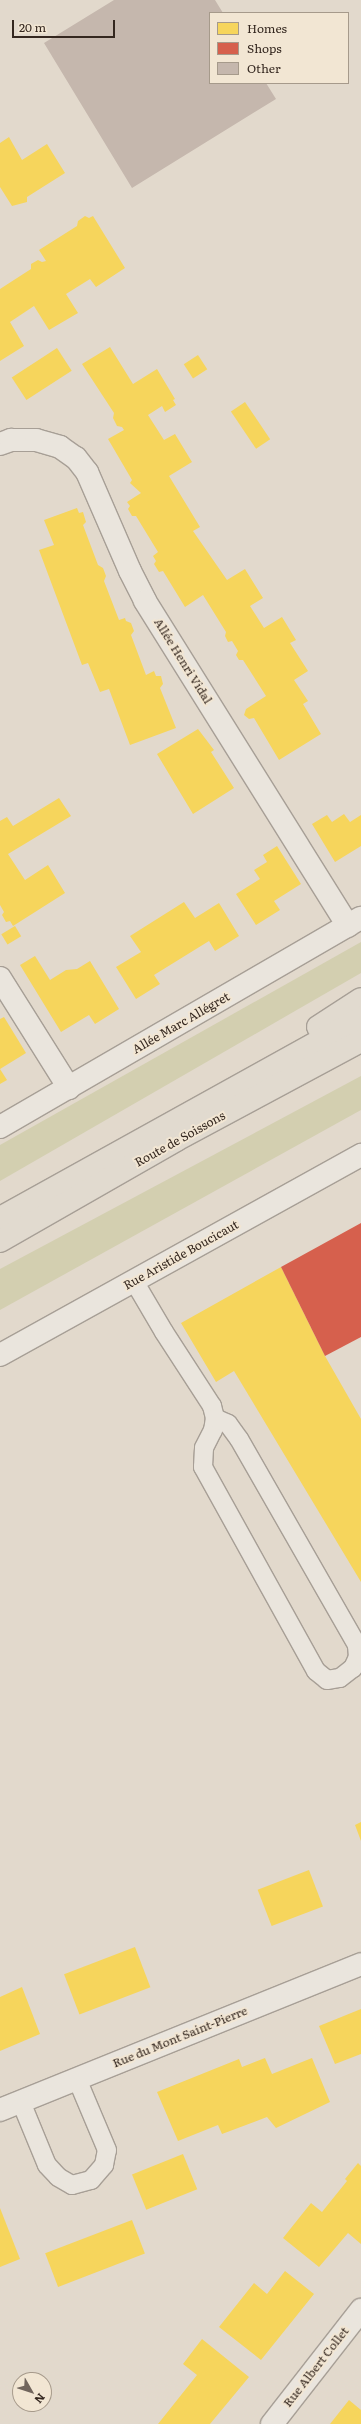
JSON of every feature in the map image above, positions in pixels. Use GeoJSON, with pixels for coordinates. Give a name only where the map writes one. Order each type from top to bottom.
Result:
{"type":"FeatureCollection","features":[{"type":"Feature","properties":{"kind":"main road"},"geometry":{"type":"LineString","coordinates":[[167,1124],[361,999]]}},
{"type":"Feature","properties":{"kind":"main road","name":"Route de Soissons"},"geometry":{"type":"LineString","coordinates":[[0,1218],[167,1124],[361,1018]]}},
{"type":"Feature","properties":{"kind":"main road","name":"Route de Soissons"},"geometry":{"type":"LineString","coordinates":[[0,1241],[176,1140],[361,1040]]}},
{"type":"Feature","properties":{"kind":"street","name":"Allée Henri Vidal"},"geometry":{"type":"LineString","coordinates":[[0,444],[11,440],[36,440],[60,447],[76,458],[87,472],[130,571],[145,601],[354,922]]}},
{"type":"Feature","properties":{"kind":"street","name":"Allée Marc Allégret"},"geometry":{"type":"LineString","coordinates":[[0,1127],[354,922]]}},
{"type":"Feature","properties":{"kind":"street"},"geometry":{"type":"LineString","coordinates":[[0,978],[68,1088]]}},
{"type":"Feature","properties":{"kind":"street","name":"Rue Aristide Boucicaut"},"geometry":{"type":"LineString","coordinates":[[0,1355],[361,1155]]}},
{"type":"Feature","properties":{"kind":"street","name":"Rue du Mont Saint-Pierre"},"geometry":{"type":"LineString","coordinates":[[0,2110],[361,1964]]}},
{"type":"Feature","properties":{"kind":"street","name":"Rue Albert Collet"},"geometry":{"type":"LineString","coordinates":[[272,2424],[361,2310]]}},
{"type":"Feature","properties":{"kind":"lane"},"geometry":{"type":"LineString","coordinates":[[134,1281],[164,1332],[212,1406],[215,1418],[213,1430],[204,1448],[203,1466],[316,1671],[327,1680],[340,1678],[353,1668],[358,1657],[357,1645],[239,1439],[228,1424],[215,1418]]}},
{"type":"Feature","properties":{"kind":"lane"},"geometry":{"type":"LineString","coordinates":[[21,2102],[48,2165],[58,2178],[72,2185],[91,2180],[104,2165],[107,2150],[77,2079]]}},
{"type":"Feature","properties":{"kind":"shaded area"},"geometry":{"type":"Polygon","coordinates":[[[361,942],[361,973],[0,1181],[0,1145],[361,942]]]}},
{"type":"Feature","properties":{"kind":"shaded area"},"geometry":{"type":"Polygon","coordinates":[[[361,1076],[361,1110],[0,1310],[0,1269],[361,1076]]]}},
{"type":"Feature","properties":{"kind":"building: Homes"},"geometry":{"type":"Polygon","coordinates":[[[9,137],[22,160],[47,144],[65,173],[27,197],[27,202],[12,206],[0,187],[0,143],[9,137]]]}},
{"type":"Feature","properties":{"kind":"building: Homes"},"geometry":{"type":"Polygon","coordinates":[[[85,216],[89,218],[93,216],[125,268],[96,287],[90,279],[66,294],[78,313],[49,330],[34,306],[10,322],[24,346],[0,361],[0,289],[31,269],[31,264],[38,260],[42,262],[46,261],[39,250],[77,226],[78,221],[85,216]]]}},
{"type":"Feature","properties":{"kind":"building: Homes"},"geometry":{"type":"Polygon","coordinates":[[[110,347],[133,384],[157,369],[175,399],[173,400],[176,405],[165,412],[162,406],[148,415],[164,440],[175,434],[192,462],[169,476],[200,527],[193,531],[227,580],[245,569],[263,598],[250,606],[264,628],[282,617],[296,640],[290,643],[308,671],[294,680],[308,701],[303,704],[321,734],[279,760],[254,718],[249,719],[244,715],[246,709],[266,696],[243,660],[239,660],[236,655],[238,651],[232,641],[228,642],[225,636],[226,632],[203,595],[185,607],[163,571],[159,572],[154,564],[156,561],[153,556],[158,552],[136,516],[132,516],[128,509],[130,506],[127,502],[141,493],[130,483],[132,480],[108,439],[124,430],[122,427],[117,426],[113,418],[114,413],[82,364],[110,347]]]}},
{"type":"Feature","properties":{"kind":"building: Homes"},"geometry":{"type":"Polygon","coordinates":[[[57,348],[72,371],[26,400],[12,377],[57,348]]]}},
{"type":"Feature","properties":{"kind":"building: Homes"},"geometry":{"type":"Polygon","coordinates":[[[198,355],[207,369],[193,379],[184,364],[198,355]]]}},
{"type":"Feature","properties":{"kind":"building: Homes"},"geometry":{"type":"Polygon","coordinates":[[[245,402],[270,439],[256,449],[231,412],[245,402]]]}},
{"type":"Feature","properties":{"kind":"building: Homes"},"geometry":{"type":"Polygon","coordinates":[[[77,508],[79,513],[83,512],[86,522],[83,525],[98,565],[103,568],[106,576],[104,581],[119,620],[125,618],[126,621],[131,623],[134,631],[131,635],[146,675],[154,671],[156,676],[161,676],[163,684],[160,688],[176,728],[130,745],[109,689],[100,692],[88,663],[82,665],[39,550],[54,545],[44,520],[77,508]]]}},
{"type":"Feature","properties":{"kind":"building: Homes"},"geometry":{"type":"Polygon","coordinates":[[[198,729],[214,750],[211,752],[234,788],[193,814],[157,754],[198,729]]]}},
{"type":"Feature","properties":{"kind":"building: Homes"},"geometry":{"type":"Polygon","coordinates":[[[59,798],[71,816],[8,854],[25,880],[48,865],[65,893],[13,926],[10,921],[6,922],[2,915],[4,912],[0,905],[0,821],[7,817],[13,826],[59,798]]]}},
{"type":"Feature","properties":{"kind":"building: Homes"},"geometry":{"type":"Polygon","coordinates":[[[344,814],[350,822],[361,815],[361,846],[335,862],[312,824],[327,815],[332,822],[344,814]]]}},
{"type":"Feature","properties":{"kind":"building: Homes"},"geometry":{"type":"Polygon","coordinates":[[[277,846],[301,884],[274,901],[280,910],[256,925],[236,894],[260,879],[254,870],[267,862],[263,855],[277,846]]]}},
{"type":"Feature","properties":{"kind":"building: Homes"},"geometry":{"type":"Polygon","coordinates":[[[184,902],[195,918],[219,903],[239,936],[215,951],[209,941],[154,975],[160,984],[136,999],[116,967],[141,952],[130,936],[184,902]]]}},
{"type":"Feature","properties":{"kind":"building: Homes"},"geometry":{"type":"Polygon","coordinates":[[[15,926],[21,936],[7,945],[1,934],[15,926]]]}},
{"type":"Feature","properties":{"kind":"building: Homes"},"geometry":{"type":"Polygon","coordinates":[[[35,956],[50,980],[66,970],[77,969],[90,961],[119,1009],[95,1024],[89,1015],[61,1032],[20,965],[35,956]]]}},
{"type":"Feature","properties":{"kind":"building: Homes"},"geometry":{"type":"Polygon","coordinates":[[[4,1017],[26,1053],[0,1069],[0,1019],[4,1017]]]}},
{"type":"Feature","properties":{"kind":"building: Homes"},"geometry":{"type":"Polygon","coordinates":[[[0,1069],[7,1080],[0,1084],[0,1069]]]}},
{"type":"Feature","properties":{"kind":"building: Homes"},"geometry":{"type":"Polygon","coordinates":[[[281,1267],[325,1356],[361,1419],[361,1582],[234,1371],[216,1382],[181,1323],[281,1267]]]}},
{"type":"Feature","properties":{"kind":"building: Homes"},"geometry":{"type":"Polygon","coordinates":[[[361,1822],[361,1841],[355,1825],[361,1822]]]}},
{"type":"Feature","properties":{"kind":"building: Homes"},"geometry":{"type":"Polygon","coordinates":[[[309,1870],[323,1906],[272,1926],[258,1890],[309,1870]]]}},
{"type":"Feature","properties":{"kind":"building: Homes"},"geometry":{"type":"Polygon","coordinates":[[[135,1947],[150,1987],[79,2014],[64,1974],[135,1947]]]}},
{"type":"Feature","properties":{"kind":"building: Homes"},"geometry":{"type":"Polygon","coordinates":[[[22,1987],[40,2034],[0,2051],[0,1997],[22,1987]]]}},
{"type":"Feature","properties":{"kind":"building: Homes"},"geometry":{"type":"Polygon","coordinates":[[[361,2009],[361,2054],[335,2064],[319,2026],[361,2009]]]}},
{"type":"Feature","properties":{"kind":"building: Homes"},"geometry":{"type":"Polygon","coordinates":[[[265,2058],[272,2074],[312,2058],[330,2102],[276,2128],[267,2117],[222,2134],[218,2125],[178,2141],[157,2092],[239,2059],[242,2067],[265,2058]]]}},
{"type":"Feature","properties":{"kind":"building: Homes"},"geometry":{"type":"Polygon","coordinates":[[[183,2154],[197,2189],[146,2210],[132,2175],[183,2154]]]}},
{"type":"Feature","properties":{"kind":"building: Homes"},"geometry":{"type":"Polygon","coordinates":[[[358,2163],[361,2166],[361,2244],[348,2233],[319,2267],[283,2238],[311,2203],[322,2212],[347,2181],[345,2179],[358,2163]]]}},
{"type":"Feature","properties":{"kind":"building: Homes"},"geometry":{"type":"Polygon","coordinates":[[[0,2208],[20,2259],[0,2267],[0,2208]]]}},
{"type":"Feature","properties":{"kind":"building: Homes"},"geometry":{"type":"Polygon","coordinates":[[[132,2220],[145,2254],[58,2287],[45,2253],[132,2220]]]}},
{"type":"Feature","properties":{"kind":"building: Homes"},"geometry":{"type":"Polygon","coordinates":[[[285,2271],[314,2294],[261,2360],[219,2327],[254,2283],[267,2294],[285,2271]]]}},
{"type":"Feature","properties":{"kind":"building: Homes"},"geometry":{"type":"Polygon","coordinates":[[[202,2339],[249,2377],[210,2424],[158,2424],[197,2375],[183,2364],[202,2339]]]}},
{"type":"Feature","properties":{"kind":"building: Homes"},"geometry":{"type":"Polygon","coordinates":[[[349,2400],[361,2410],[361,2424],[330,2424],[349,2400]]]}},
{"type":"Feature","properties":{"kind":"building: Shops"},"geometry":{"type":"Polygon","coordinates":[[[361,1223],[361,1337],[325,1356],[281,1267],[361,1223]]]}},
{"type":"Feature","properties":{"kind":"building: Other"},"geometry":{"type":"Polygon","coordinates":[[[114,0],[215,0],[222,12],[209,12],[209,84],[267,84],[276,99],[132,188],[44,43],[114,0]]]}}]}
